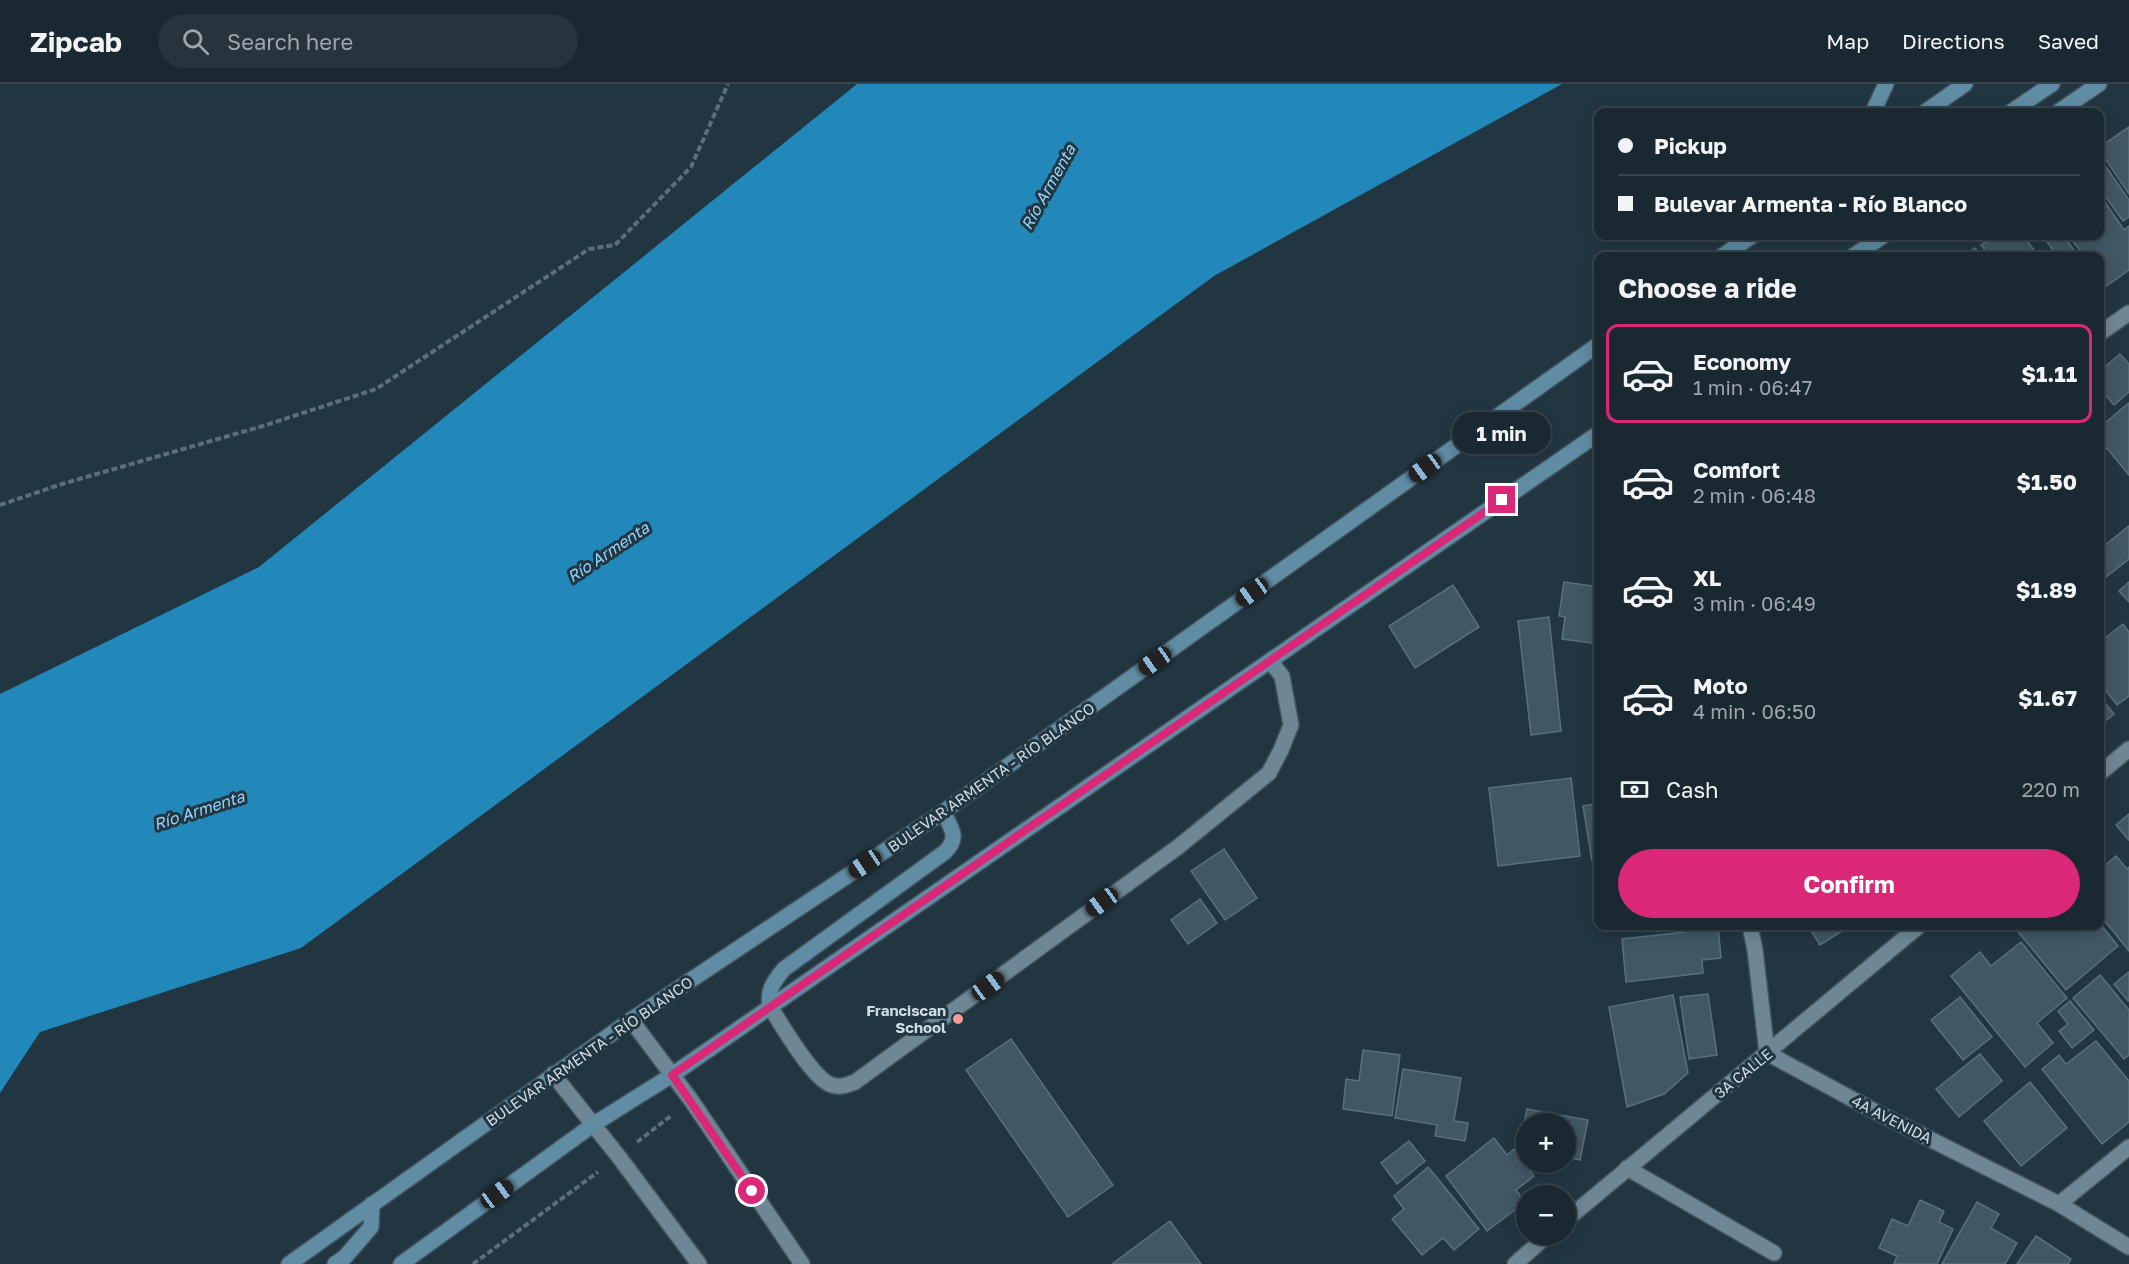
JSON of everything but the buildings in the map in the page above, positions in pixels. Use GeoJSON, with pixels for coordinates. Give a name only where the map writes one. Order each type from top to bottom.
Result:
{"type":"FeatureCollection","features":[{"type":"Feature","properties":{"kind":"main road"},"geometry":{"type":"LineString","coordinates":[[1875,108],[1886,84]]}},
{"type":"Feature","properties":{"kind":"main road"},"geometry":{"type":"LineString","coordinates":[[1931,108],[1965,84]]}},
{"type":"Feature","properties":{"kind":"main road"},"geometry":{"type":"LineString","coordinates":[[2017,108],[2052,84]]}},
{"type":"Feature","properties":{"kind":"main road"},"geometry":{"type":"LineString","coordinates":[[2064,108],[2099,84]]}},
{"type":"Feature","properties":{"kind":"main road"},"geometry":{"type":"LineString","coordinates":[[1728,252],[1746,240]]}},
{"type":"Feature","properties":{"kind":"main road"},"geometry":{"type":"LineString","coordinates":[[1859,252],[1877,240]]}},
{"type":"Feature","properties":{"kind":"main road","name":"BULEVAR ARMENTA - RÍO BLANCO"},"geometry":{"type":"LineString","coordinates":[[289,1264],[631,1020],[943,812],[1594,348]]}},
{"type":"Feature","properties":{"kind":"main road"},"geometry":{"type":"LineString","coordinates":[[401,1264],[594,1124],[672,1075],[1594,436]]}},
{"type":"Feature","properties":{"kind":"main road"},"geometry":{"type":"LineString","coordinates":[[770,1007],[768,995],[773,981],[784,969],[945,852],[952,844],[954,834],[943,812]]}},
{"type":"Feature","properties":{"kind":"main road"},"geometry":{"type":"LineString","coordinates":[[335,1264],[345,1257],[371,1227],[372,1204]]}},
{"type":"Feature","properties":{"kind":"street"},"geometry":{"type":"LineString","coordinates":[[2104,330],[2129,313]]}},
{"type":"Feature","properties":{"kind":"street"},"geometry":{"type":"LineString","coordinates":[[770,1007],[798,1051],[823,1081],[840,1087],[855,1082],[1178,847],[1269,773],[1291,725],[1282,676],[1270,661]]}},
{"type":"Feature","properties":{"kind":"street"},"geometry":{"type":"LineString","coordinates":[[2104,770],[2129,749]]}},
{"type":"Feature","properties":{"kind":"street"},"geometry":{"type":"LineString","coordinates":[[1751,930],[1767,1053]]}},
{"type":"Feature","properties":{"kind":"street","name":"3A CALLE"},"geometry":{"type":"LineString","coordinates":[[1576,1211],[1914,930]]}},
{"type":"Feature","properties":{"kind":"street"},"geometry":{"type":"LineString","coordinates":[[631,1020],[691,1100],[802,1264]]}},
{"type":"Feature","properties":{"kind":"street","name":"4A AVENIDA"},"geometry":{"type":"LineString","coordinates":[[1767,1053],[1878,1113],[2059,1204],[2129,1247]]}},
{"type":"Feature","properties":{"kind":"street"},"geometry":{"type":"LineString","coordinates":[[553,1074],[594,1124],[699,1264]]}},
{"type":"Feature","properties":{"kind":"street"},"geometry":{"type":"LineString","coordinates":[[2059,1204],[2129,1147]]}},
{"type":"Feature","properties":{"kind":"street"},"geometry":{"type":"LineString","coordinates":[[1627,1168],[1774,1253]]}},
{"type":"Feature","properties":{"kind":"street"},"geometry":{"type":"LineString","coordinates":[[1515,1264],[1537,1245]]}},
{"type":"Feature","properties":{"kind":"path"},"geometry":{"type":"LineString","coordinates":[[0,505],[62,484],[263,426],[376,389],[589,249],[615,245],[691,167],[728,84]]}},
{"type":"Feature","properties":{"kind":"path"},"geometry":{"type":"LineString","coordinates":[[473,1264],[619,1157],[691,1100]]}},
{"type":"Feature","properties":{"kind":"water","name":"Río Armenta"},"geometry":{"type":"Polygon","coordinates":[[[857,84],[1562,84],[1214,276],[301,948],[40,1032],[0,1093],[0,694],[259,567],[857,84]]]}},
{"type":"Feature","properties":{"kind":"place","name":"Franciscan School"},"geometry":{"type":"Point","coordinates":[958,1019]}},
{"type":"Feature","properties":{"kind":"route"},"geometry":{"type":"LineString","coordinates":[[752,1191],[672,1075],[1502,500]]}}]}
